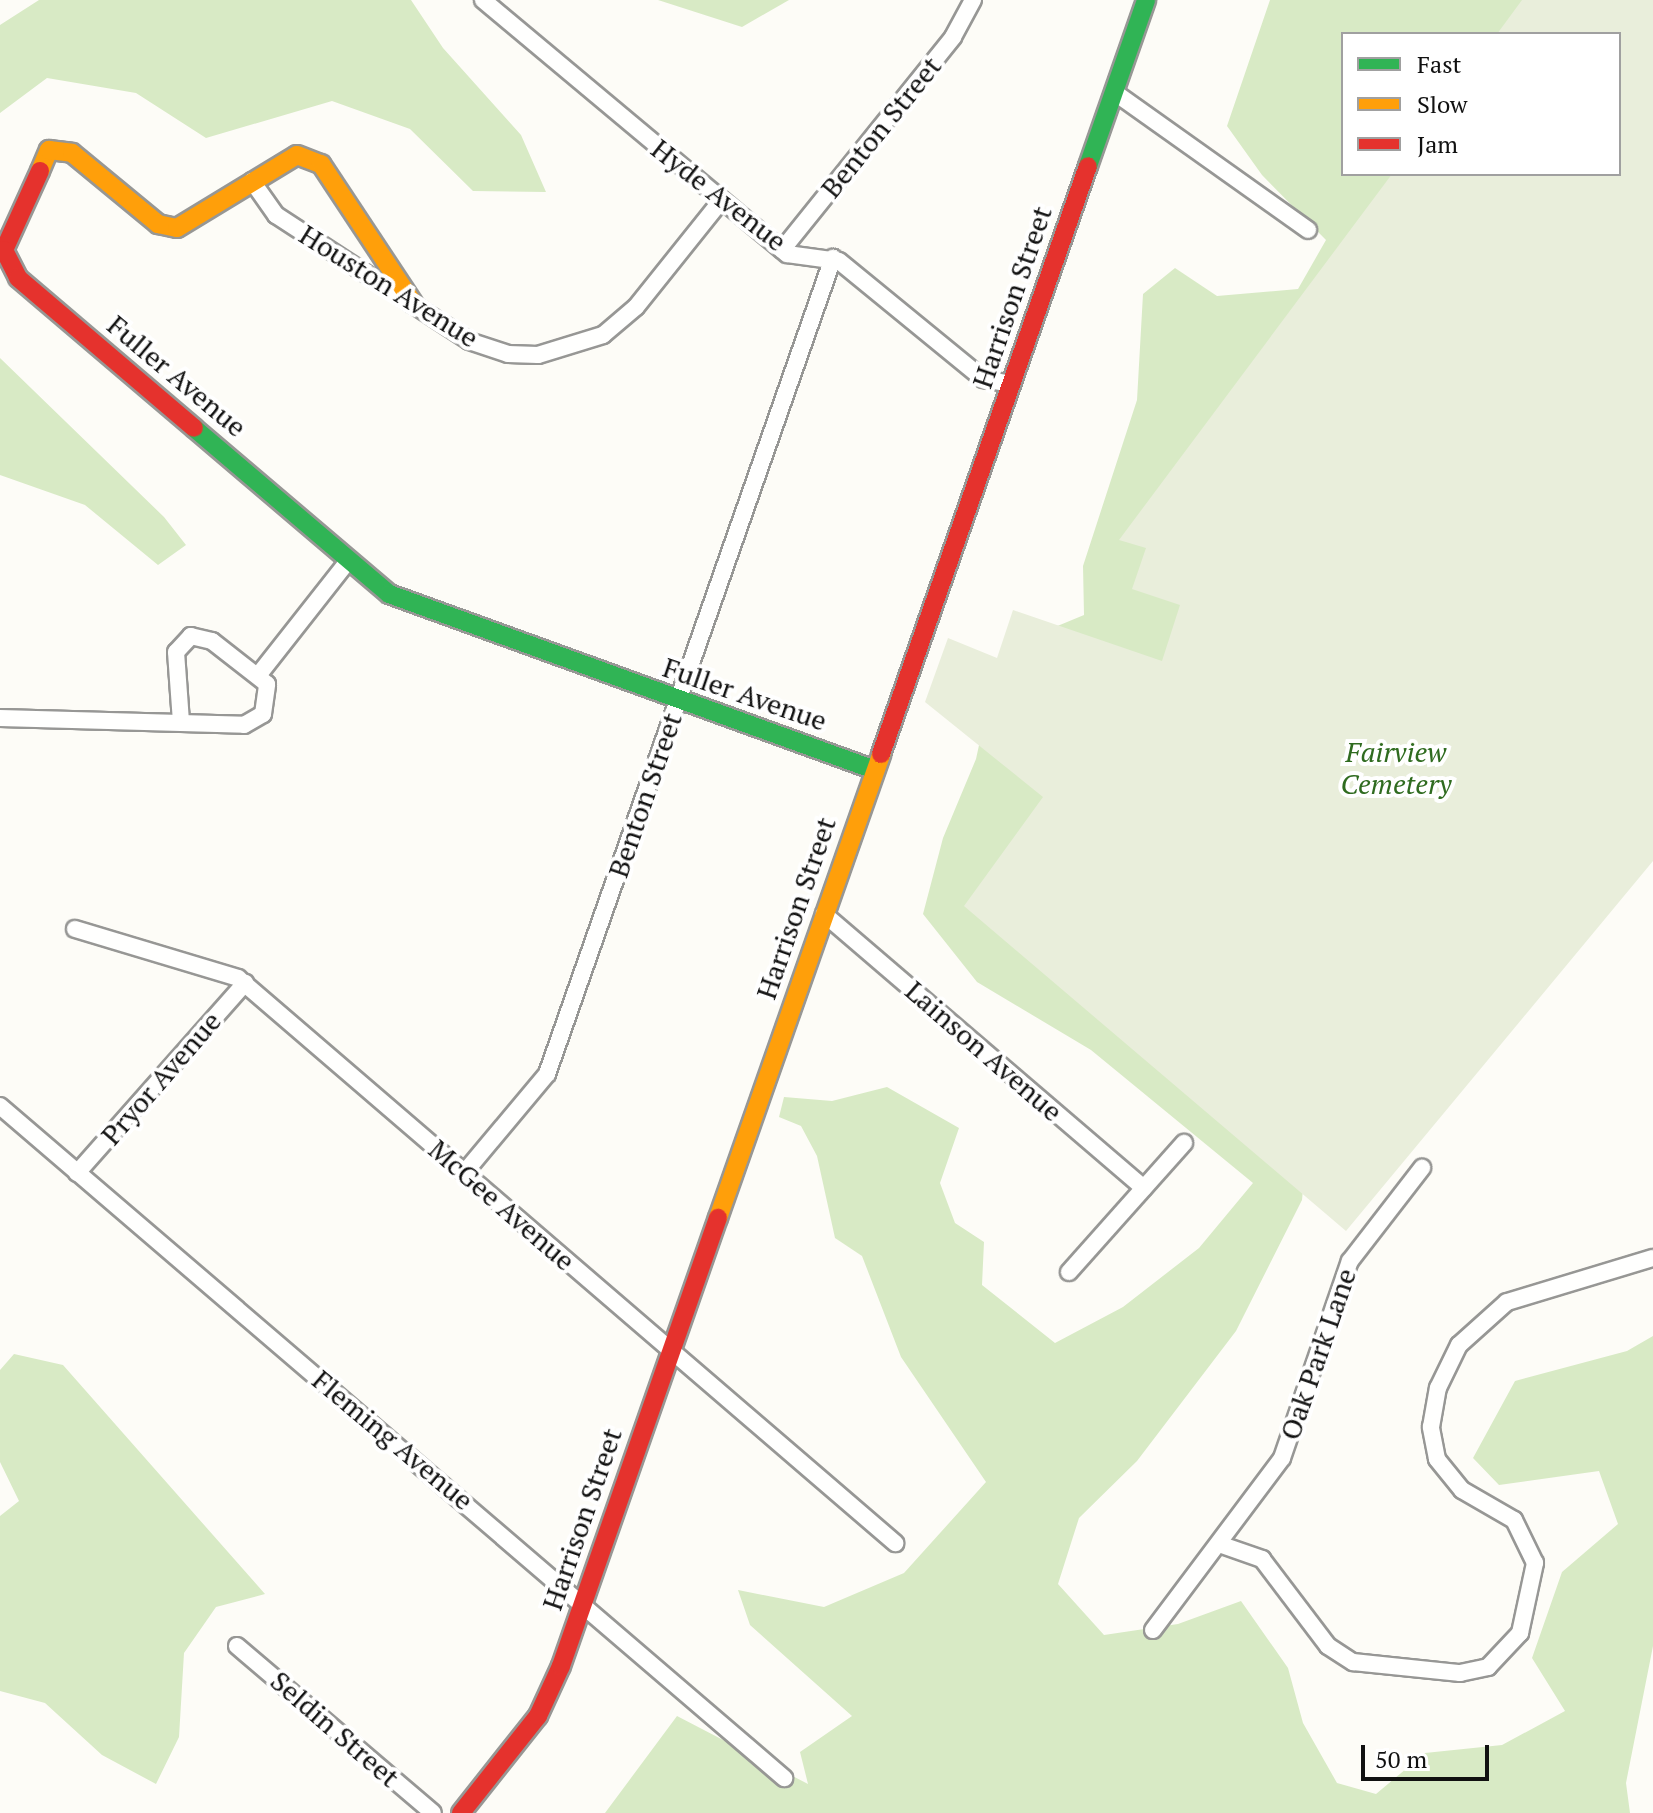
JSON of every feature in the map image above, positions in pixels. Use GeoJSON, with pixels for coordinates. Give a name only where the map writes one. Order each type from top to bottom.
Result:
{"type":"FeatureCollection","features":[{"type":"Feature","properties":{"kind":"street","name":"Hyde Avenue"},"geometry":{"type":"LineString","coordinates":[[483,0],[782,250],[833,258],[983,379],[1010,384]]}},
{"type":"Feature","properties":{"kind":"street","name":"Benton Street"},"geometry":{"type":"LineString","coordinates":[[782,250],[953,37],[973,0]]}},
{"type":"Feature","properties":{"kind":"street","name":"Harrison Street"},"geometry":{"type":"LineString","coordinates":[[461,1813],[538,1716],[583,1602],[1146,0]]}},
{"type":"Feature","properties":{"kind":"street"},"geometry":{"type":"LineString","coordinates":[[1114,92],[1308,230]]}},
{"type":"Feature","properties":{"kind":"street","name":"Fuller Avenue"},"geometry":{"type":"LineString","coordinates":[[413,303],[321,164],[297,155],[187,225],[166,227],[72,153],[49,150],[34,170],[3,260],[348,561],[405,604],[875,770]]}},
{"type":"Feature","properties":{"kind":"street","name":"Houston Avenue"},"geometry":{"type":"LineString","coordinates":[[252,181],[276,215],[469,341],[508,354],[577,347],[636,307],[721,201]]}},
{"type":"Feature","properties":{"kind":"street","name":"Benton Street"},"geometry":{"type":"LineString","coordinates":[[465,1172],[547,1074],[833,258]]}},
{"type":"Feature","properties":{"kind":"street"},"geometry":{"type":"LineString","coordinates":[[260,673],[348,561]]}},
{"type":"Feature","properties":{"kind":"street"},"geometry":{"type":"LineString","coordinates":[[0,718],[147,727],[181,721],[256,721],[269,693],[260,673],[191,636],[176,652],[181,721]]}},
{"type":"Feature","properties":{"kind":"street","name":"Lainson Avenue"},"geometry":{"type":"LineString","coordinates":[[824,914],[1144,1188]]}},
{"type":"Feature","properties":{"kind":"street","name":"McGee Avenue"},"geometry":{"type":"LineString","coordinates":[[75,929],[245,983],[895,1543]]}},
{"type":"Feature","properties":{"kind":"street","name":"Pryor Avenue"},"geometry":{"type":"LineString","coordinates":[[77,1173],[245,983]]}},
{"type":"Feature","properties":{"kind":"street","name":"Fleming Avenue"},"geometry":{"type":"LineString","coordinates":[[0,1106],[583,1602],[784,1778]]}},
{"type":"Feature","properties":{"kind":"street"},"geometry":{"type":"LineString","coordinates":[[1069,1272],[1184,1143]]}},
{"type":"Feature","properties":{"kind":"street","name":"Oak Park Lane"},"geometry":{"type":"LineString","coordinates":[[1153,1630],[1282,1458],[1327,1315],[1360,1243],[1422,1168]]}},
{"type":"Feature","properties":{"kind":"street"},"geometry":{"type":"LineString","coordinates":[[1219,1544],[1262,1559],[1328,1646],[1353,1662],[1460,1673],[1504,1657],[1531,1597],[1531,1546],[1514,1520],[1462,1490],[1437,1459],[1431,1427],[1438,1388],[1459,1345],[1507,1302],[1653,1258]]}},
{"type":"Feature","properties":{"kind":"street","name":"Seldin Street"},"geometry":{"type":"LineString","coordinates":[[237,1646],[433,1813]]}},
{"type":"Feature","properties":{"kind":"green space"},"geometry":{"type":"Polygon","coordinates":[[[39,0],[411,0],[443,48],[521,135],[546,192],[473,191],[410,129],[332,101],[206,138],[136,93],[47,78],[0,113],[0,25],[39,0]]]}},
{"type":"Feature","properties":{"kind":"green space"},"geometry":{"type":"Polygon","coordinates":[[[658,0],[789,0],[742,27],[658,0]]]}},
{"type":"Feature","properties":{"kind":"green space"},"geometry":{"type":"Polygon","coordinates":[[[1270,0],[1561,0],[1560,32],[1341,32],[1341,176],[1562,176],[1311,1104],[1302,1200],[1236,1331],[1137,1461],[1079,1518],[1058,1584],[1104,1635],[1178,1624],[1241,1601],[1288,1668],[1303,1723],[1337,1783],[1376,1794],[1425,1753],[1502,1745],[1565,1711],[1532,1658],[1562,1572],[1618,1524],[1599,1471],[1499,1485],[1473,1458],[1515,1381],[1627,1351],[1653,1336],[1653,1646],[1626,1783],[1630,1813],[605,1813],[677,1716],[808,1784],[800,1752],[852,1716],[750,1625],[738,1590],[824,1607],[904,1573],[986,1482],[901,1357],[862,1256],[835,1238],[817,1156],[801,1126],[779,1117],[784,1097],[832,1101],[887,1087],[959,1128],[940,1183],[955,1223],[984,1242],[982,1285],[1055,1343],[1123,1307],[1199,1248],[1253,1183],[1091,1050],[977,982],[923,914],[943,838],[976,759],[996,667],[1026,639],[1084,615],[1083,566],[1137,400],[1143,294],[1175,268],[1217,296],[1298,289],[1326,240],[1262,175],[1227,126],[1270,0]]]}},
{"type":"Feature","properties":{"kind":"green space","name":"Fairview Cemetery"},"geometry":{"type":"Polygon","coordinates":[[[1522,0],[1653,0],[1653,861],[1346,1231],[964,906],[1043,797],[925,702],[948,638],[997,658],[1013,610],[1162,661],[1180,605],[1132,589],[1146,548],[1119,540],[1391,176],[1621,176],[1621,32],[1498,32],[1522,0]]]}},
{"type":"Feature","properties":{"kind":"green space"},"geometry":{"type":"Polygon","coordinates":[[[0,358],[164,517],[186,545],[158,565],[85,505],[0,475],[0,358]]]}},
{"type":"Feature","properties":{"kind":"green space"},"geometry":{"type":"Polygon","coordinates":[[[14,1354],[63,1365],[265,1594],[216,1607],[184,1653],[179,1737],[156,1784],[102,1755],[45,1703],[0,1691],[0,1516],[19,1501],[0,1462],[0,1370],[14,1354]]]}},
{"type":"Feature","properties":{"kind":"traffic: fast"},"geometry":{"type":"LineString","coordinates":[[1088,166],[1146,0]]}},
{"type":"Feature","properties":{"kind":"traffic: fast"},"geometry":{"type":"LineString","coordinates":[[194,428],[389,594],[875,770]]}},
{"type":"Feature","properties":{"kind":"traffic: slow"},"geometry":{"type":"LineString","coordinates":[[40,171],[49,150],[72,153],[158,224],[177,228],[297,155],[321,164],[413,303]]}},
{"type":"Feature","properties":{"kind":"traffic: slow"},"geometry":{"type":"LineString","coordinates":[[718,1218],[881,754]]}},
{"type":"Feature","properties":{"kind":"traffic: jam"},"geometry":{"type":"LineString","coordinates":[[881,754],[1088,166]]}},
{"type":"Feature","properties":{"kind":"traffic: jam"},"geometry":{"type":"LineString","coordinates":[[40,171],[4,250],[18,278],[194,428]]}},
{"type":"Feature","properties":{"kind":"traffic: jam"},"geometry":{"type":"LineString","coordinates":[[461,1813],[538,1716],[561,1666],[718,1218]]}}]}
